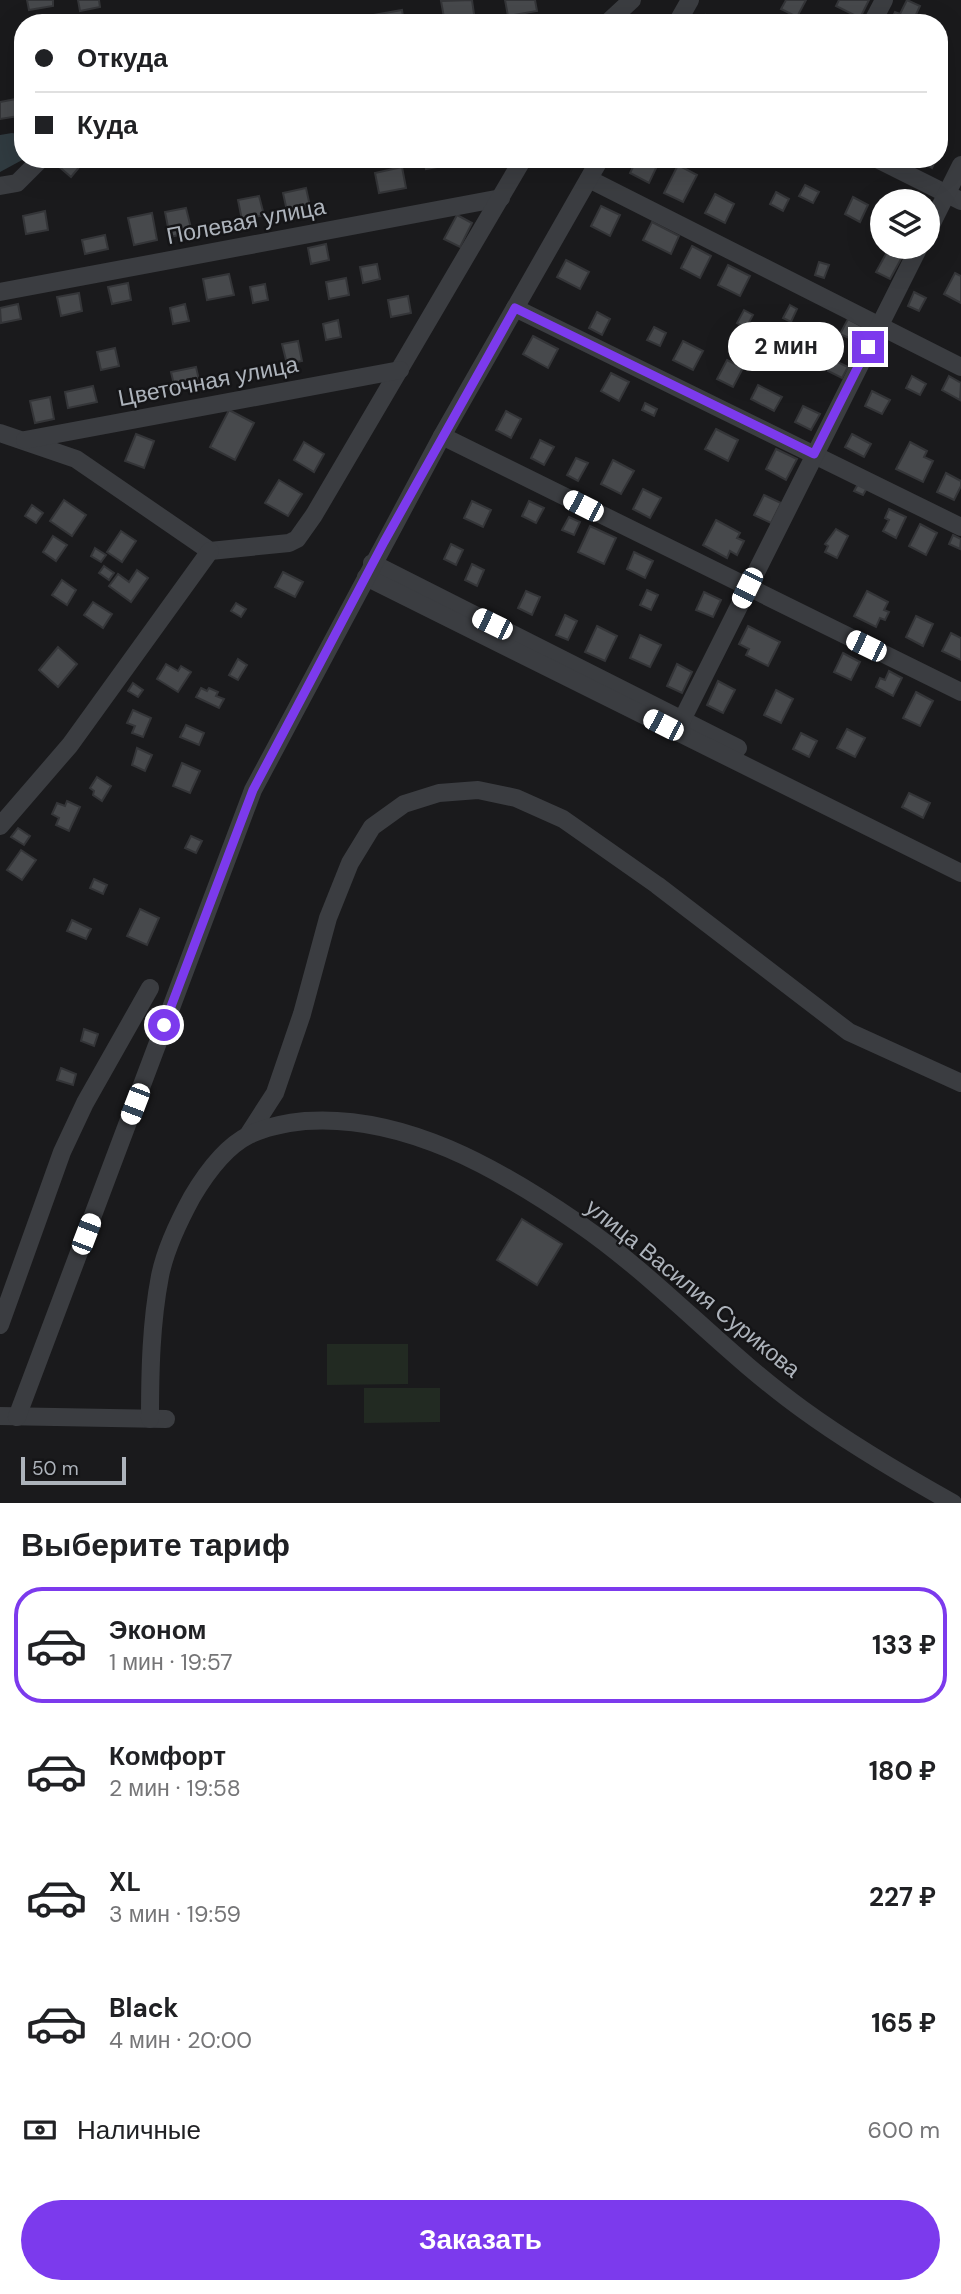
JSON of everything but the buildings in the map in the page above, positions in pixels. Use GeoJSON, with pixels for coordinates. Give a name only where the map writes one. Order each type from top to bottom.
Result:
{"type":"FeatureCollection","features":[{"type":"Feature","properties":{"kind":"street"},"geometry":{"type":"LineString","coordinates":[[617,14],[632,0]]}},
{"type":"Feature","properties":{"kind":"street"},"geometry":{"type":"LineString","coordinates":[[940,216],[954,198],[961,165]]}},
{"type":"Feature","properties":{"kind":"street"},"geometry":{"type":"LineString","coordinates":[[0,186],[17,183],[32,168]]}},
{"type":"Feature","properties":{"kind":"street"},"geometry":{"type":"LineString","coordinates":[[0,433],[76,459],[210,551],[289,543],[297,538],[314,515],[518,168]]}},
{"type":"Feature","properties":{"kind":"street"},"geometry":{"type":"LineString","coordinates":[[9,1416],[253,790],[442,436],[595,168]]}},
{"type":"Feature","properties":{"kind":"street"},"geometry":{"type":"LineString","coordinates":[[895,168],[954,198]]}},
{"type":"Feature","properties":{"kind":"street"},"geometry":{"type":"LineString","coordinates":[[589,179],[961,367]]}},
{"type":"Feature","properties":{"kind":"street","name":"Полевая улица"},"geometry":{"type":"LineString","coordinates":[[0,292],[501,198]]}},
{"type":"Feature","properties":{"kind":"street"},"geometry":{"type":"LineString","coordinates":[[682,720],[913,259]]}},
{"type":"Feature","properties":{"kind":"street"},"geometry":{"type":"LineString","coordinates":[[515,308],[961,527]]}},
{"type":"Feature","properties":{"kind":"street","name":"Цветочная улица"},"geometry":{"type":"LineString","coordinates":[[25,440],[400,370]]}},
{"type":"Feature","properties":{"kind":"street"},"geometry":{"type":"LineString","coordinates":[[442,436],[961,692]]}},
{"type":"Feature","properties":{"kind":"street"},"geometry":{"type":"LineString","coordinates":[[0,826],[70,744],[210,551]]}},
{"type":"Feature","properties":{"kind":"street"},"geometry":{"type":"LineString","coordinates":[[369,570],[682,720],[961,861]]}},
{"type":"Feature","properties":{"kind":"street"},"geometry":{"type":"LineString","coordinates":[[369,570],[961,873]]}},
{"type":"Feature","properties":{"kind":"street"},"geometry":{"type":"LineString","coordinates":[[248,1135],[275,1093],[302,1014],[328,918],[350,863],[372,827],[404,804],[439,793],[478,790],[516,798],[563,819],[657,885],[849,1032],[961,1083]]}},
{"type":"Feature","properties":{"kind":"street"},"geometry":{"type":"LineString","coordinates":[[0,1325],[62,1152],[85,1103],[149,988]]}},
{"type":"Feature","properties":{"kind":"street","name":"улица Василия Сурикова"},"geometry":{"type":"LineString","coordinates":[[9,1416],[158,1419],[150,1356],[160,1274],[183,1214],[208,1169],[248,1135],[282,1123],[334,1119],[390,1128],[450,1149],[512,1180],[579,1224],[637,1268],[720,1342],[801,1408],[880,1461],[953,1503]]}},
{"type":"Feature","properties":{"kind":"shaded area"},"geometry":{"type":"Polygon","coordinates":[[[14,133],[14,164],[0,172],[0,135],[14,133]]]}},
{"type":"Feature","properties":{"kind":"shaded area"},"geometry":{"type":"Polygon","coordinates":[[[327,1344],[408,1344],[408,1384],[327,1385],[327,1344]]]}},
{"type":"Feature","properties":{"kind":"shaded area"},"geometry":{"type":"Polygon","coordinates":[[[364,1388],[440,1388],[440,1422],[364,1423],[364,1388]]]}},
{"type":"Feature","properties":{"kind":"route"},"geometry":{"type":"LineString","coordinates":[[164,1025],[253,790],[384,542],[515,308],[814,454],[868,347]]}}]}
